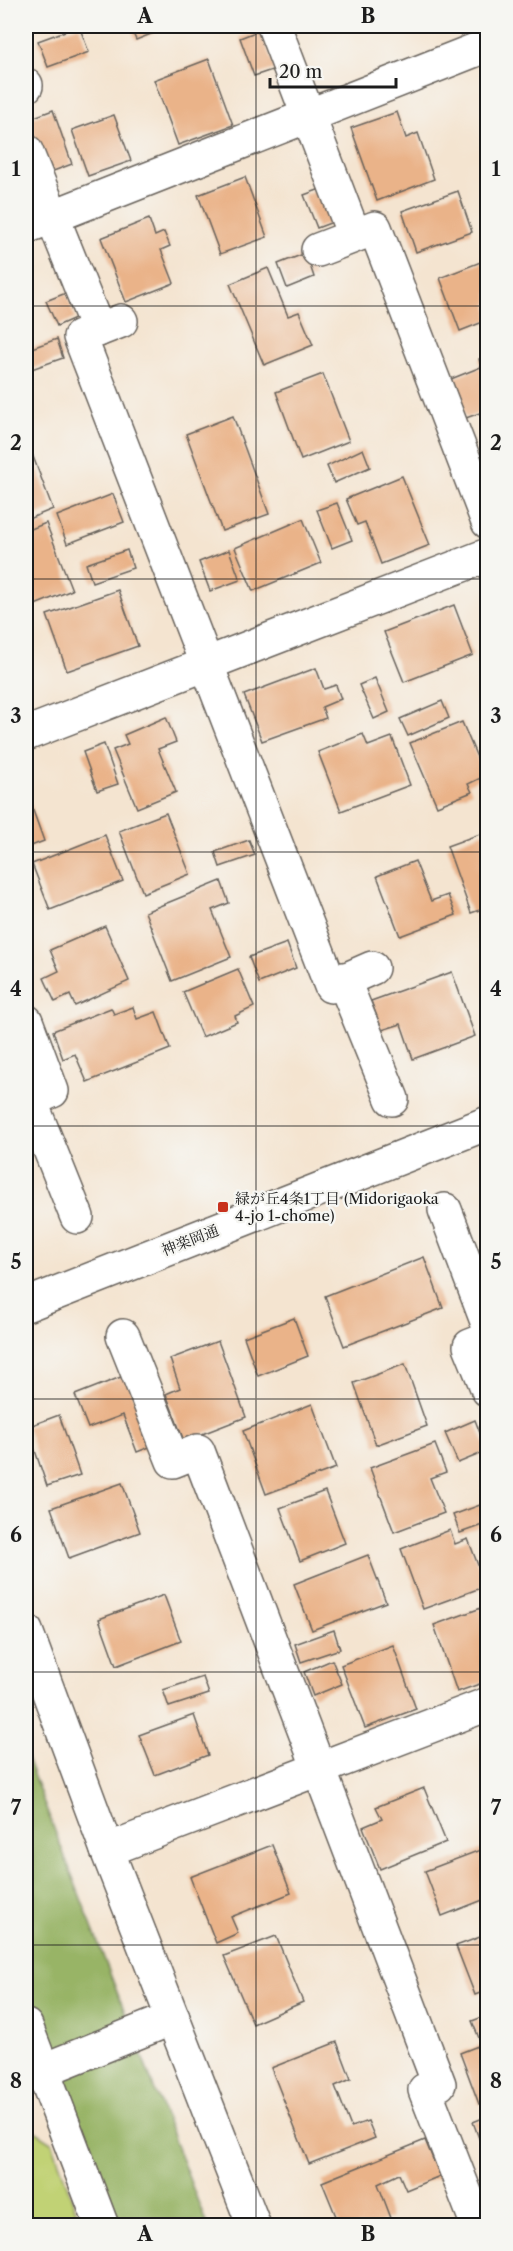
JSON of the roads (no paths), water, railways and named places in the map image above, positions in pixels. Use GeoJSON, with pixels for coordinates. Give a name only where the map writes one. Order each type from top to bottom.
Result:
{"type":"FeatureCollection","features":[{"type":"Feature","properties":{"kind":"street"},"geometry":{"type":"LineString","coordinates":[[274,26],[354,235]]}},
{"type":"Feature","properties":{"kind":"street"},"geometry":{"type":"LineString","coordinates":[[39,222],[488,45]]}},
{"type":"Feature","properties":{"kind":"street"},"geometry":{"type":"LineString","coordinates":[[26,151],[39,222],[109,325],[80,337],[331,986],[357,973],[392,1099]]}},
{"type":"Feature","properties":{"kind":"street"},"geometry":{"type":"LineString","coordinates":[[318,250],[375,228],[488,522]]}},
{"type":"Feature","properties":{"kind":"street"},"geometry":{"type":"LineString","coordinates":[[26,734],[488,555]]}},
{"type":"Feature","properties":{"kind":"street"},"geometry":{"type":"LineString","coordinates":[[26,1021],[52,1091],[28,1101],[77,1217]]}},
{"type":"Feature","properties":{"kind":"street","name":"神楽岡通"},"geometry":{"type":"LineString","coordinates":[[26,1305],[488,1123]]}},
{"type":"Feature","properties":{"kind":"street"},"geometry":{"type":"LineString","coordinates":[[445,1210],[488,1324]]}},
{"type":"Feature","properties":{"kind":"street"},"geometry":{"type":"LineString","coordinates":[[123,1336],[173,1461],[198,1451],[439,2084],[425,2090],[478,2223]]}},
{"type":"Feature","properties":{"kind":"street"},"geometry":{"type":"LineString","coordinates":[[488,1339],[470,1346],[488,1390]]}},
{"type":"Feature","properties":{"kind":"street"},"geometry":{"type":"LineString","coordinates":[[26,1631],[107,1850],[254,2226]]}},
{"type":"Feature","properties":{"kind":"street"},"geometry":{"type":"LineString","coordinates":[[107,1850],[488,1704]]}},
{"type":"Feature","properties":{"kind":"street"},"geometry":{"type":"LineString","coordinates":[[34,2073],[173,2018]]}},
{"type":"Feature","properties":{"kind":"street"},"geometry":{"type":"LineString","coordinates":[[26,2026],[34,2073],[102,2226]]}},
{"type":"Feature","properties":{"kind":"place","name":"緑が丘4条1丁目 (Midorigaoka 4-jo 1-chome)"},"geometry":{"type":"Point","coordinates":[223,1207]}}]}
